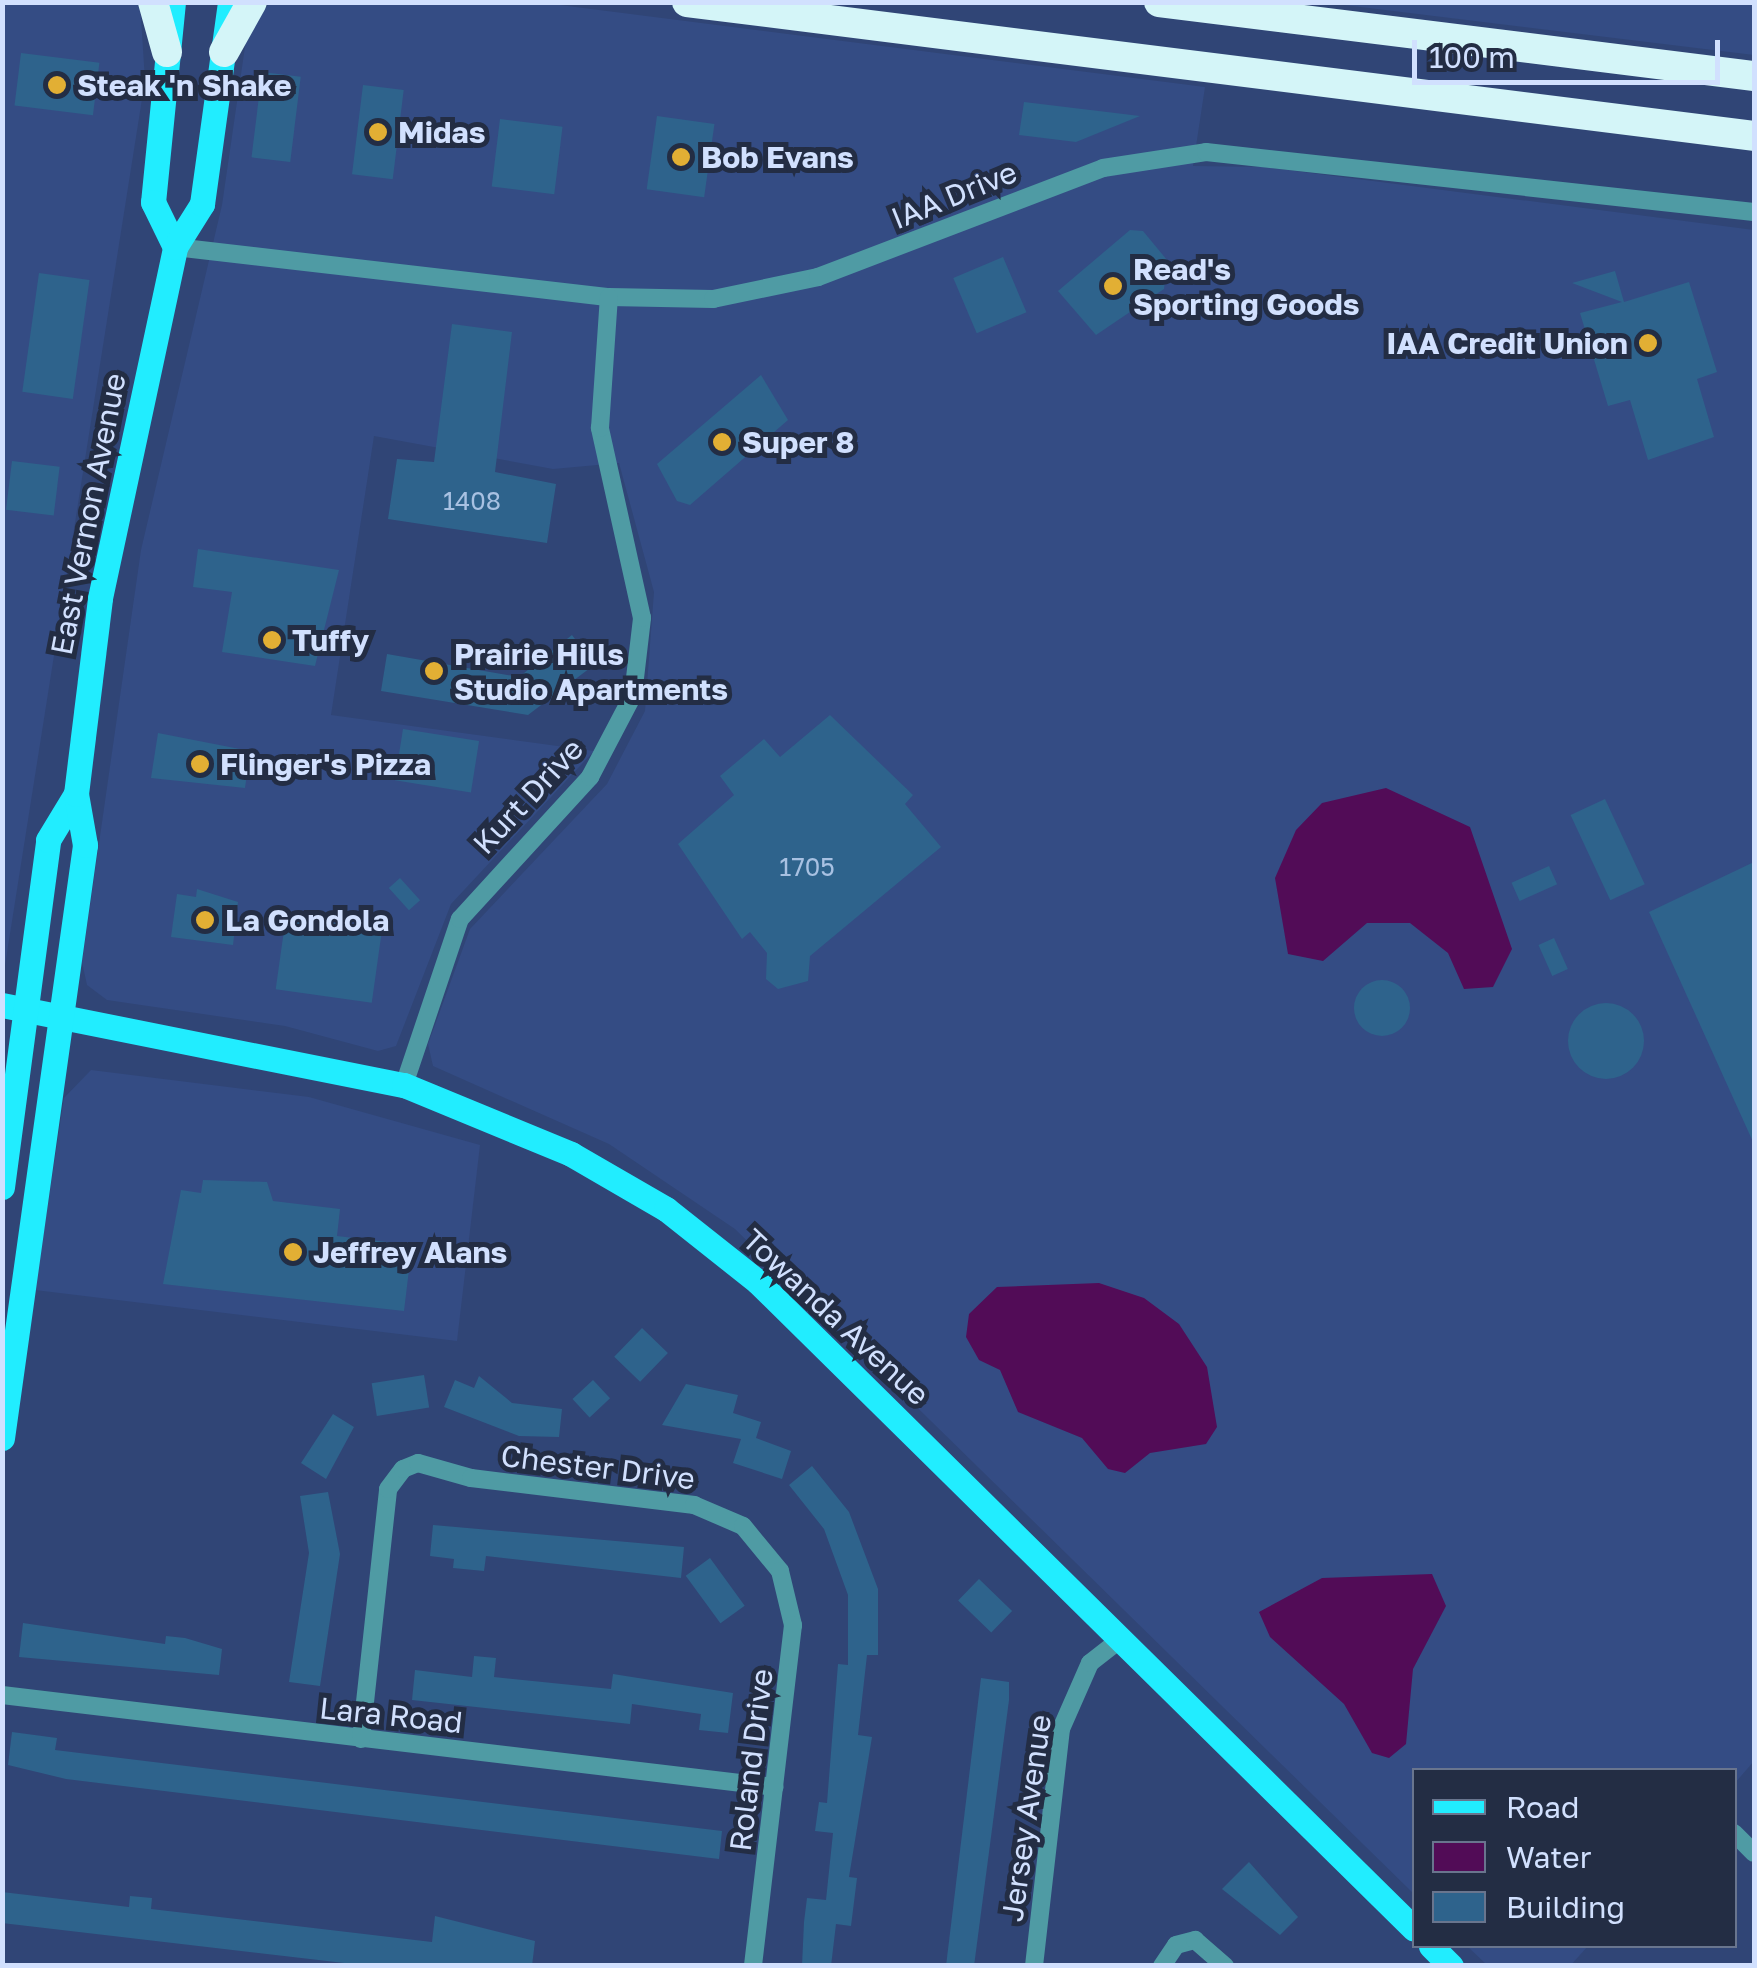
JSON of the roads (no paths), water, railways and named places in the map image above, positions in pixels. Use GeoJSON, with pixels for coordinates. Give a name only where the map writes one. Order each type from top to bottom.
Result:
{"type":"FeatureCollection","features":[{"type":"Feature","properties":{"kind":"highway"},"geometry":{"type":"LineString","coordinates":[[152,2],[168,52]]}},
{"type":"Feature","properties":{"kind":"highway"},"geometry":{"type":"LineString","coordinates":[[224,52],[252,2]]}},
{"type":"Feature","properties":{"kind":"highway"},"geometry":{"type":"LineString","coordinates":[[686,2],[1754,136]]}},
{"type":"Feature","properties":{"kind":"highway"},"geometry":{"type":"LineString","coordinates":[[1158,2],[1754,76]]}},
{"type":"Feature","properties":{"kind":"main road"},"geometry":{"type":"LineString","coordinates":[[174,2],[153,202],[175,247]]}},
{"type":"Feature","properties":{"kind":"main road","name":"East Vernon Avenue"},"geometry":{"type":"LineString","coordinates":[[2,1438],[85,845],[76,794],[100,598],[175,247],[202,204],[230,2]]}},
{"type":"Feature","properties":{"kind":"main road","name":"East Vernon Avenue"},"geometry":{"type":"LineString","coordinates":[[2,1187],[14,1021],[48,840],[76,794]]}},
{"type":"Feature","properties":{"kind":"main road"},"geometry":{"type":"LineString","coordinates":[[14,1021],[58,1023]]}},
{"type":"Feature","properties":{"kind":"main road","name":"Towanda Avenue"},"geometry":{"type":"LineString","coordinates":[[58,1023],[242,1047],[404,1086],[571,1154],[666,1209],[758,1282],[1412,1927]]}},
{"type":"Feature","properties":{"kind":"main road"},"geometry":{"type":"LineString","coordinates":[[1433,1948],[1451,1966]]}},
{"type":"Feature","properties":{"kind":"street","name":"IAA Drive"},"geometry":{"type":"LineString","coordinates":[[175,247],[609,297],[713,299],[790,286],[1102,168],[1192,153],[1292,155],[1754,212]]}},
{"type":"Feature","properties":{"kind":"street","name":"Kurt Drive"},"geometry":{"type":"LineString","coordinates":[[404,1086],[460,919],[590,777],[633,695],[642,618],[600,428],[609,297]]}},
{"type":"Feature","properties":{"kind":"street","name":"Chester Drive"},"geometry":{"type":"LineString","coordinates":[[361,1739],[396,1474],[418,1463],[471,1478],[694,1505],[743,1526],[776,1564]]}},
{"type":"Feature","properties":{"kind":"street","name":"Roland Drive"},"geometry":{"type":"LineString","coordinates":[[753,1966],[793,1625],[776,1564]]}},
{"type":"Feature","properties":{"kind":"street","name":"Jersey Avenue"},"geometry":{"type":"LineString","coordinates":[[1034,1966],[1061,1729],[1090,1664],[1122,1638]]}},
{"type":"Feature","properties":{"kind":"street","name":"Lara Road"},"geometry":{"type":"LineString","coordinates":[[2,1695],[775,1787]]}},
{"type":"Feature","properties":{"kind":"street"},"geometry":{"type":"LineString","coordinates":[[1162,1966],[1176,1945],[1195,1940],[1226,1966]]}},
{"type":"Feature","properties":{"kind":"water"},"geometry":{"type":"Polygon","coordinates":[[[1386,788],[1470,827],[1512,949],[1493,987],[1464,989],[1448,953],[1410,923],[1367,923],[1323,961],[1288,954],[1275,878],[1296,830],[1322,803],[1386,788]]]}},
{"type":"Feature","properties":{"kind":"water"},"geometry":{"type":"Polygon","coordinates":[[[1099,1283],[1144,1298],[1179,1324],[1207,1367],[1217,1427],[1206,1444],[1150,1453],[1125,1473],[1108,1469],[1082,1438],[1018,1412],[1000,1370],[979,1360],[966,1337],[969,1314],[997,1287],[1099,1283]]]}},
{"type":"Feature","properties":{"kind":"water"},"geometry":{"type":"Polygon","coordinates":[[[1432,1574],[1446,1606],[1413,1669],[1406,1744],[1389,1758],[1372,1753],[1344,1704],[1270,1637],[1259,1612],[1322,1578],[1432,1574]]]}},
{"type":"Feature","properties":{"kind":"place","name":"Steak 'n Shake"},"geometry":{"type":"Point","coordinates":[57,85]}},
{"type":"Feature","properties":{"kind":"place","name":"Midas"},"geometry":{"type":"Point","coordinates":[378,132]}},
{"type":"Feature","properties":{"kind":"place","name":"Bob Evans"},"geometry":{"type":"Point","coordinates":[681,157]}},
{"type":"Feature","properties":{"kind":"place","name":"Read's Sporting Goods"},"geometry":{"type":"Point","coordinates":[1113,286]}},
{"type":"Feature","properties":{"kind":"place","name":"IAA Credit Union"},"geometry":{"type":"Point","coordinates":[1648,343]}},
{"type":"Feature","properties":{"kind":"place","name":"Super 8"},"geometry":{"type":"Point","coordinates":[722,442]}},
{"type":"Feature","properties":{"kind":"place","name":"Tuffy"},"geometry":{"type":"Point","coordinates":[272,640]}},
{"type":"Feature","properties":{"kind":"place","name":"Prairie Hills Studio Apartments"},"geometry":{"type":"Point","coordinates":[434,671]}},
{"type":"Feature","properties":{"kind":"place","name":"Flinger's Pizza"},"geometry":{"type":"Point","coordinates":[200,764]}},
{"type":"Feature","properties":{"kind":"place","name":"La Gondola"},"geometry":{"type":"Point","coordinates":[205,920]}},
{"type":"Feature","properties":{"kind":"place","name":"Jeffrey Alans"},"geometry":{"type":"Point","coordinates":[293,1252]}}]}
